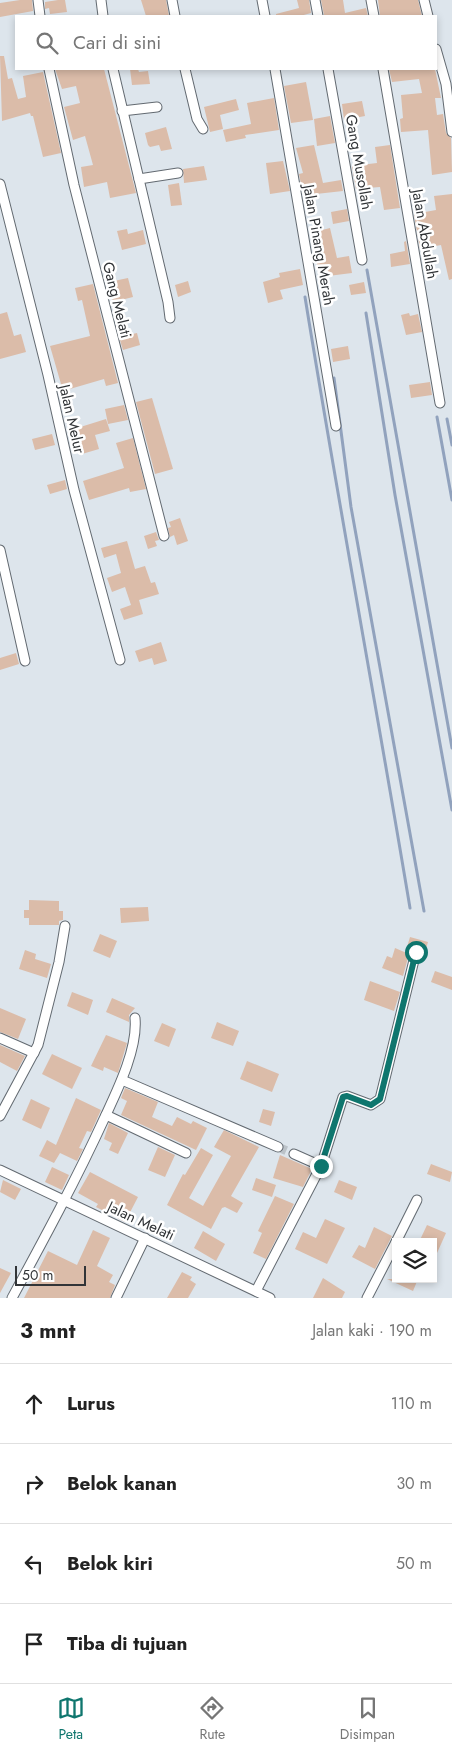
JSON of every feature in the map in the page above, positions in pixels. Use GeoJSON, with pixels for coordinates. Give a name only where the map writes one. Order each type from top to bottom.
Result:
{"type":"FeatureCollection","features":[{"type":"Feature","properties":{"kind":"street"},"geometry":{"type":"LineString","coordinates":[[38,0],[40,15]]}},
{"type":"Feature","properties":{"kind":"street"},"geometry":{"type":"LineString","coordinates":[[101,0],[104,15]]}},
{"type":"Feature","properties":{"kind":"street"},"geometry":{"type":"LineString","coordinates":[[172,0],[175,15]]}},
{"type":"Feature","properties":{"kind":"street"},"geometry":{"type":"LineString","coordinates":[[262,0],[266,15]]}},
{"type":"Feature","properties":{"kind":"street"},"geometry":{"type":"LineString","coordinates":[[315,0],[318,15]]}},
{"type":"Feature","properties":{"kind":"street"},"geometry":{"type":"LineString","coordinates":[[371,0],[374,15]]}},
{"type":"Feature","properties":{"kind":"street"},"geometry":{"type":"LineString","coordinates":[[424,0],[428,15]]}},
{"type":"Feature","properties":{"kind":"street"},"geometry":{"type":"LineString","coordinates":[[437,52],[449,83],[452,132]]}},
{"type":"Feature","properties":{"kind":"street","name":"Gang Melati"},"geometry":{"type":"LineString","coordinates":[[49,70],[74,186],[164,536]]}},
{"type":"Feature","properties":{"kind":"street"},"geometry":{"type":"LineString","coordinates":[[113,70],[168,302],[170,318]]}},
{"type":"Feature","properties":{"kind":"street"},"geometry":{"type":"LineString","coordinates":[[185,70],[197,119],[202,129]]}},
{"type":"Feature","properties":{"kind":"street","name":"Jalan Pinang Merah"},"geometry":{"type":"LineString","coordinates":[[275,70],[336,426]]}},
{"type":"Feature","properties":{"kind":"street","name":"Gang Musollah"},"geometry":{"type":"LineString","coordinates":[[328,70],[362,260]]}},
{"type":"Feature","properties":{"kind":"street","name":"Jalan Abdullah"},"geometry":{"type":"LineString","coordinates":[[383,70],[440,403]]}},
{"type":"Feature","properties":{"kind":"street"},"geometry":{"type":"LineString","coordinates":[[122,112],[158,108]]}},
{"type":"Feature","properties":{"kind":"street"},"geometry":{"type":"LineString","coordinates":[[139,179],[178,174]]}},
{"type":"Feature","properties":{"kind":"street","name":"Jalan Melur"},"geometry":{"type":"LineString","coordinates":[[0,184],[2,199],[48,375],[74,490],[120,660]]}},
{"type":"Feature","properties":{"kind":"street"},"geometry":{"type":"LineString","coordinates":[[0,550],[25,661]]}},
{"type":"Feature","properties":{"kind":"street"},"geometry":{"type":"LineString","coordinates":[[0,1116],[34,1053],[59,962],[65,926]]}},
{"type":"Feature","properties":{"kind":"street"},"geometry":{"type":"LineString","coordinates":[[257,1294],[321,1166],[343,1097],[347,1096],[371,1105],[380,1099],[416,952]]}},
{"type":"Feature","properties":{"kind":"street"},"geometry":{"type":"LineString","coordinates":[[12,1298],[65,1201],[122,1080],[136,1035],[135,1018]]}},
{"type":"Feature","properties":{"kind":"street"},"geometry":{"type":"LineString","coordinates":[[0,1038],[34,1053]]}},
{"type":"Feature","properties":{"kind":"street"},"geometry":{"type":"LineString","coordinates":[[122,1080],[278,1147]]}},
{"type":"Feature","properties":{"kind":"street"},"geometry":{"type":"LineString","coordinates":[[106,1114],[186,1153]]}},
{"type":"Feature","properties":{"kind":"street"},"geometry":{"type":"LineString","coordinates":[[294,1154],[321,1166]]}},
{"type":"Feature","properties":{"kind":"street","name":"Jalan Melati"},"geometry":{"type":"LineString","coordinates":[[0,1170],[146,1238],[257,1294],[270,1298]]}},
{"type":"Feature","properties":{"kind":"street"},"geometry":{"type":"LineString","coordinates":[[398,1238],[417,1200]]}},
{"type":"Feature","properties":{"kind":"street"},"geometry":{"type":"LineString","coordinates":[[116,1298],[146,1238]]}},
{"type":"Feature","properties":{"kind":"street"},"geometry":{"type":"LineString","coordinates":[[367,1298],[392,1250]]}},
{"type":"Feature","properties":{"kind":"building"},"geometry":{"type":"Polygon","coordinates":[[[32,0],[33,11],[0,17],[0,3],[32,0]]]}},
{"type":"Feature","properties":{"kind":"building"},"geometry":{"type":"Polygon","coordinates":[[[65,0],[67,12],[50,14],[49,8],[45,9],[45,2],[65,0]]]}},
{"type":"Feature","properties":{"kind":"building"},"geometry":{"type":"Polygon","coordinates":[[[141,0],[166,0],[169,15],[146,15],[141,0]]]}},
{"type":"Feature","properties":{"kind":"building"},"geometry":{"type":"Polygon","coordinates":[[[297,0],[309,0],[311,13],[304,15],[276,15],[276,14],[299,8],[297,0]]]}},
{"type":"Feature","properties":{"kind":"building"},"geometry":{"type":"Polygon","coordinates":[[[321,0],[343,0],[345,13],[366,8],[368,15],[324,15],[321,0]]]}},
{"type":"Feature","properties":{"kind":"building"},"geometry":{"type":"Polygon","coordinates":[[[378,0],[418,0],[422,15],[380,15],[378,0]]]}},
{"type":"Feature","properties":{"kind":"building"},"geometry":{"type":"Polygon","coordinates":[[[0,56],[4,56],[8,79],[12,78],[18,99],[26,97],[23,76],[43,72],[61,153],[43,157],[33,116],[30,113],[2,121],[0,56]]]}},
{"type":"Feature","properties":{"kind":"building"},"geometry":{"type":"Polygon","coordinates":[[[55,70],[104,70],[136,193],[110,198],[107,182],[84,187],[81,167],[93,165],[85,136],[73,140],[64,107],[80,103],[76,86],[62,89],[55,70]]]}},
{"type":"Feature","properties":{"kind":"building"},"geometry":{"type":"Polygon","coordinates":[[[130,70],[138,70],[139,72],[148,71],[150,84],[132,85],[130,70]]]}},
{"type":"Feature","properties":{"kind":"building"},"geometry":{"type":"Polygon","coordinates":[[[389,70],[435,70],[441,98],[435,98],[437,115],[443,114],[446,133],[451,138],[452,172],[432,175],[428,130],[401,132],[400,119],[403,118],[401,95],[422,93],[419,79],[392,82],[389,70]]]}},
{"type":"Feature","properties":{"kind":"building"},"geometry":{"type":"Polygon","coordinates":[[[306,82],[313,120],[291,123],[284,86],[306,82]]]}},
{"type":"Feature","properties":{"kind":"building"},"geometry":{"type":"Polygon","coordinates":[[[274,98],[279,130],[245,135],[246,138],[226,142],[223,130],[251,124],[247,103],[274,98]]]}},
{"type":"Feature","properties":{"kind":"building"},"geometry":{"type":"Polygon","coordinates":[[[236,99],[239,110],[220,115],[223,129],[210,132],[204,107],[236,99]]]}},
{"type":"Feature","properties":{"kind":"building"},"geometry":{"type":"Polygon","coordinates":[[[362,101],[365,116],[344,120],[342,104],[362,101]]]}},
{"type":"Feature","properties":{"kind":"building"},"geometry":{"type":"Polygon","coordinates":[[[330,116],[335,143],[317,146],[314,119],[330,116]]]}},
{"type":"Feature","properties":{"kind":"building"},"geometry":{"type":"Polygon","coordinates":[[[166,127],[172,149],[161,151],[159,145],[150,147],[145,133],[166,127]]]}},
{"type":"Feature","properties":{"kind":"building"},"geometry":{"type":"Polygon","coordinates":[[[314,145],[323,183],[341,180],[343,191],[307,195],[306,189],[302,189],[299,174],[303,173],[296,148],[314,145]]]}},
{"type":"Feature","properties":{"kind":"building"},"geometry":{"type":"Polygon","coordinates":[[[390,145],[400,208],[384,210],[380,187],[356,189],[352,166],[377,163],[375,147],[390,145]]]}},
{"type":"Feature","properties":{"kind":"building"},"geometry":{"type":"Polygon","coordinates":[[[283,161],[290,191],[270,194],[266,163],[283,161]]]}},
{"type":"Feature","properties":{"kind":"building"},"geometry":{"type":"Polygon","coordinates":[[[204,166],[207,180],[184,183],[183,169],[204,166]]]}},
{"type":"Feature","properties":{"kind":"building"},"geometry":{"type":"Polygon","coordinates":[[[179,183],[182,205],[171,206],[168,185],[179,183]]]}},
{"type":"Feature","properties":{"kind":"building"},"geometry":{"type":"Polygon","coordinates":[[[452,194],[452,279],[449,280],[441,245],[420,249],[414,214],[436,210],[434,196],[452,194]]]}},
{"type":"Feature","properties":{"kind":"building"},"geometry":{"type":"Polygon","coordinates":[[[347,209],[349,221],[333,224],[331,212],[347,209]]]}},
{"type":"Feature","properties":{"kind":"building"},"geometry":{"type":"Polygon","coordinates":[[[330,228],[337,258],[349,256],[352,273],[320,277],[310,233],[330,228]]]}},
{"type":"Feature","properties":{"kind":"building"},"geometry":{"type":"Polygon","coordinates":[[[127,229],[128,234],[143,230],[146,244],[122,250],[117,231],[127,229]]]}},
{"type":"Feature","properties":{"kind":"building"},"geometry":{"type":"Polygon","coordinates":[[[406,241],[410,264],[391,267],[390,254],[405,251],[404,242],[406,241]]]}},
{"type":"Feature","properties":{"kind":"building"},"geometry":{"type":"Polygon","coordinates":[[[300,269],[303,285],[280,290],[283,299],[268,303],[263,282],[280,277],[279,273],[300,269]]]}},
{"type":"Feature","properties":{"kind":"building"},"geometry":{"type":"Polygon","coordinates":[[[128,278],[133,297],[113,302],[109,282],[128,278]]]}},
{"type":"Feature","properties":{"kind":"building"},"geometry":{"type":"Polygon","coordinates":[[[188,281],[191,292],[178,297],[175,285],[188,281]]]}},
{"type":"Feature","properties":{"kind":"building"},"geometry":{"type":"Polygon","coordinates":[[[364,282],[366,293],[351,295],[349,285],[364,282]]]}},
{"type":"Feature","properties":{"kind":"building"},"geometry":{"type":"Polygon","coordinates":[[[93,284],[118,383],[106,386],[104,379],[63,391],[50,346],[90,336],[82,300],[78,301],[75,288],[93,284]]]}},
{"type":"Feature","properties":{"kind":"building"},"geometry":{"type":"Polygon","coordinates":[[[7,312],[14,336],[21,334],[26,352],[0,359],[0,314],[7,312]]]}},
{"type":"Feature","properties":{"kind":"building"},"geometry":{"type":"Polygon","coordinates":[[[409,313],[410,316],[418,314],[422,332],[406,335],[401,315],[409,313]]]}},
{"type":"Feature","properties":{"kind":"building"},"geometry":{"type":"Polygon","coordinates":[[[137,333],[140,345],[123,350],[119,337],[137,333]]]}},
{"type":"Feature","properties":{"kind":"building"},"geometry":{"type":"Polygon","coordinates":[[[348,346],[350,359],[333,362],[331,349],[348,346]]]}},
{"type":"Feature","properties":{"kind":"building"},"geometry":{"type":"Polygon","coordinates":[[[430,382],[432,395],[411,398],[409,385],[430,382]]]}},
{"type":"Feature","properties":{"kind":"building"},"geometry":{"type":"Polygon","coordinates":[[[152,398],[173,469],[155,474],[136,402],[152,398]]]}},
{"type":"Feature","properties":{"kind":"building"},"geometry":{"type":"Polygon","coordinates":[[[124,405],[128,420],[108,424],[105,409],[124,405]]]}},
{"type":"Feature","properties":{"kind":"building"},"geometry":{"type":"Polygon","coordinates":[[[106,419],[110,431],[95,435],[99,449],[82,454],[74,429],[106,419]]]}},
{"type":"Feature","properties":{"kind":"building"},"geometry":{"type":"Polygon","coordinates":[[[52,434],[55,445],[35,450],[32,439],[52,434]]]}},
{"type":"Feature","properties":{"kind":"building"},"geometry":{"type":"Polygon","coordinates":[[[133,438],[146,489],[130,492],[129,488],[89,500],[83,481],[124,468],[116,443],[133,438]]]}},
{"type":"Feature","properties":{"kind":"building"},"geometry":{"type":"Polygon","coordinates":[[[65,480],[67,489],[50,494],[47,485],[65,480]]]}},
{"type":"Feature","properties":{"kind":"building"},"geometry":{"type":"Polygon","coordinates":[[[180,518],[188,541],[177,545],[174,535],[170,537],[168,528],[171,527],[169,522],[180,518]]]}},
{"type":"Feature","properties":{"kind":"building"},"geometry":{"type":"Polygon","coordinates":[[[156,532],[159,540],[155,541],[157,546],[148,549],[144,536],[156,532]]]}},
{"type":"Feature","properties":{"kind":"building"},"geometry":{"type":"Polygon","coordinates":[[[127,541],[135,569],[145,566],[151,583],[155,582],[159,594],[139,600],[143,614],[124,620],[120,609],[131,605],[125,587],[112,592],[107,578],[121,573],[116,554],[104,558],[101,548],[127,541]]]}},
{"type":"Feature","properties":{"kind":"building"},"geometry":{"type":"Polygon","coordinates":[[[161,642],[167,661],[154,665],[152,658],[139,662],[135,651],[161,642]]]}},
{"type":"Feature","properties":{"kind":"building"},"geometry":{"type":"Polygon","coordinates":[[[16,653],[19,664],[0,670],[0,658],[16,653]]]}},
{"type":"Feature","properties":{"kind":"building"},"geometry":{"type":"Polygon","coordinates":[[[29,900],[59,901],[59,911],[63,911],[63,920],[59,921],[59,925],[29,925],[29,918],[24,918],[24,910],[29,910],[29,900]]]}},
{"type":"Feature","properties":{"kind":"building"},"geometry":{"type":"Polygon","coordinates":[[[148,907],[149,921],[121,923],[120,908],[148,907]]]}},
{"type":"Feature","properties":{"kind":"building"},"geometry":{"type":"Polygon","coordinates":[[[100,934],[117,941],[110,958],[93,951],[100,934]]]}},
{"type":"Feature","properties":{"kind":"building"},"geometry":{"type":"Polygon","coordinates":[[[410,937],[428,942],[425,952],[418,946],[407,947],[410,937]]]}},
{"type":"Feature","properties":{"kind":"building"},"geometry":{"type":"Polygon","coordinates":[[[395,948],[409,954],[403,976],[382,968],[387,956],[392,958],[395,948]]]}},
{"type":"Feature","properties":{"kind":"building"},"geometry":{"type":"Polygon","coordinates":[[[25,950],[36,954],[35,959],[51,964],[47,978],[19,969],[25,950]]]}},
{"type":"Feature","properties":{"kind":"building"},"geometry":{"type":"Polygon","coordinates":[[[435,971],[452,977],[452,990],[431,982],[435,971]]]}},
{"type":"Feature","properties":{"kind":"building"},"geometry":{"type":"Polygon","coordinates":[[[370,981],[400,992],[394,1011],[364,1000],[370,981]]]}},
{"type":"Feature","properties":{"kind":"building"},"geometry":{"type":"Polygon","coordinates":[[[72,992],[93,1000],[88,1015],[67,1006],[72,992]]]}},
{"type":"Feature","properties":{"kind":"building"},"geometry":{"type":"Polygon","coordinates":[[[112,998],[135,1008],[129,1015],[129,1022],[106,1012],[112,998]]]}},
{"type":"Feature","properties":{"kind":"building"},"geometry":{"type":"Polygon","coordinates":[[[0,1008],[26,1019],[18,1039],[0,1032],[0,1008]]]}},
{"type":"Feature","properties":{"kind":"building"},"geometry":{"type":"Polygon","coordinates":[[[217,1022],[239,1031],[233,1046],[211,1038],[217,1022]]]}},
{"type":"Feature","properties":{"kind":"building"},"geometry":{"type":"Polygon","coordinates":[[[162,1023],[176,1029],[169,1047],[154,1041],[162,1023]]]}},
{"type":"Feature","properties":{"kind":"building"},"geometry":{"type":"Polygon","coordinates":[[[106,1035],[127,1043],[118,1073],[104,1067],[103,1071],[91,1066],[106,1035]]]}},
{"type":"Feature","properties":{"kind":"building"},"geometry":{"type":"Polygon","coordinates":[[[0,1045],[25,1056],[17,1071],[0,1062],[0,1045]]]}},
{"type":"Feature","properties":{"kind":"building"},"geometry":{"type":"Polygon","coordinates":[[[52,1054],[82,1068],[72,1089],[42,1074],[52,1054]]]}},
{"type":"Feature","properties":{"kind":"building"},"geometry":{"type":"Polygon","coordinates":[[[247,1061],[279,1074],[272,1092],[240,1079],[247,1061]]]}},
{"type":"Feature","properties":{"kind":"building"},"geometry":{"type":"Polygon","coordinates":[[[125,1088],[158,1102],[152,1117],[172,1126],[177,1117],[191,1124],[193,1121],[207,1128],[196,1150],[121,1115],[127,1101],[121,1098],[125,1088]]]}},
{"type":"Feature","properties":{"kind":"building"},"geometry":{"type":"Polygon","coordinates":[[[76,1098],[101,1110],[91,1132],[87,1131],[79,1148],[83,1149],[77,1161],[60,1153],[54,1163],[39,1156],[47,1140],[56,1145],[76,1098]]]}},
{"type":"Feature","properties":{"kind":"building"},"geometry":{"type":"Polygon","coordinates":[[[31,1099],[50,1108],[41,1129],[22,1120],[31,1099]]]}},
{"type":"Feature","properties":{"kind":"building"},"geometry":{"type":"Polygon","coordinates":[[[263,1109],[275,1112],[271,1126],[259,1122],[263,1109]]]}},
{"type":"Feature","properties":{"kind":"building"},"geometry":{"type":"Polygon","coordinates":[[[109,1123],[128,1133],[118,1154],[109,1150],[112,1143],[104,1139],[109,1123]]]}},
{"type":"Feature","properties":{"kind":"building"},"geometry":{"type":"Polygon","coordinates":[[[224,1130],[259,1147],[231,1196],[243,1203],[237,1213],[225,1207],[222,1208],[211,1229],[167,1205],[183,1174],[185,1175],[201,1148],[213,1155],[189,1198],[203,1206],[231,1156],[214,1147],[224,1130]]]}},
{"type":"Feature","properties":{"kind":"building"},"geometry":{"type":"Polygon","coordinates":[[[158,1147],[175,1155],[165,1177],[148,1170],[158,1147]]]}},
{"type":"Feature","properties":{"kind":"building"},"geometry":{"type":"Polygon","coordinates":[[[280,1155],[312,1169],[303,1187],[273,1178],[280,1155]]]}},
{"type":"Feature","properties":{"kind":"building"},"geometry":{"type":"Polygon","coordinates":[[[431,1164],[452,1172],[450,1182],[427,1174],[431,1164]]]}},
{"type":"Feature","properties":{"kind":"building"},"geometry":{"type":"Polygon","coordinates":[[[52,1167],[69,1175],[62,1190],[45,1182],[52,1167]]]}},
{"type":"Feature","properties":{"kind":"building"},"geometry":{"type":"Polygon","coordinates":[[[90,1172],[138,1197],[125,1222],[96,1207],[98,1204],[78,1193],[90,1172]]]}},
{"type":"Feature","properties":{"kind":"building"},"geometry":{"type":"Polygon","coordinates":[[[256,1178],[276,1185],[272,1197],[252,1190],[256,1178]]]}},
{"type":"Feature","properties":{"kind":"building"},"geometry":{"type":"Polygon","coordinates":[[[3,1180],[21,1189],[15,1200],[0,1192],[3,1180]]]}},
{"type":"Feature","properties":{"kind":"building"},"geometry":{"type":"Polygon","coordinates":[[[339,1180],[357,1187],[352,1200],[334,1192],[339,1180]]]}},
{"type":"Feature","properties":{"kind":"building"},"geometry":{"type":"Polygon","coordinates":[[[275,1196],[294,1204],[266,1259],[253,1253],[262,1233],[258,1231],[275,1196]]]}},
{"type":"Feature","properties":{"kind":"building"},"geometry":{"type":"Polygon","coordinates":[[[325,1219],[345,1228],[327,1264],[295,1249],[303,1232],[316,1238],[325,1219]]]}},
{"type":"Feature","properties":{"kind":"building"},"geometry":{"type":"Polygon","coordinates":[[[427,1225],[446,1233],[437,1253],[437,1238],[421,1238],[427,1225]]]}},
{"type":"Feature","properties":{"kind":"building"},"geometry":{"type":"Polygon","coordinates":[[[374,1227],[392,1236],[375,1269],[352,1257],[359,1245],[365,1248],[374,1227]]]}},
{"type":"Feature","properties":{"kind":"building"},"geometry":{"type":"Polygon","coordinates":[[[93,1230],[110,1238],[97,1266],[113,1275],[109,1282],[115,1285],[110,1298],[24,1298],[48,1251],[77,1265],[93,1230]]]}},
{"type":"Feature","properties":{"kind":"building"},"geometry":{"type":"Polygon","coordinates":[[[203,1231],[225,1244],[216,1261],[194,1248],[203,1231]]]}},
{"type":"Feature","properties":{"kind":"building"},"geometry":{"type":"Polygon","coordinates":[[[0,1268],[11,1273],[0,1293],[0,1268]]]}},
{"type":"Feature","properties":{"kind":"building"},"geometry":{"type":"Polygon","coordinates":[[[182,1272],[192,1277],[190,1280],[196,1284],[188,1298],[167,1298],[182,1272]]]}},
{"type":"Feature","properties":{"kind":"building"},"geometry":{"type":"Polygon","coordinates":[[[323,1278],[345,1292],[342,1298],[313,1298],[323,1278]]]}},
{"type":"Feature","properties":{"kind":"building"},"geometry":{"type":"Polygon","coordinates":[[[396,1283],[416,1283],[413,1291],[396,1283]]]}},
{"type":"Feature","properties":{"kind":"waterway"},"geometry":{"type":"LineString","coordinates":[[367,270],[452,748]]}},
{"type":"Feature","properties":{"kind":"waterway"},"geometry":{"type":"LineString","coordinates":[[305,297],[410,908]]}},
{"type":"Feature","properties":{"kind":"waterway"},"geometry":{"type":"LineString","coordinates":[[366,313],[395,495],[452,810]]}},
{"type":"Feature","properties":{"kind":"waterway"},"geometry":{"type":"LineString","coordinates":[[334,378],[351,507],[424,911]]}},
{"type":"Feature","properties":{"kind":"waterway"},"geometry":{"type":"LineString","coordinates":[[437,417],[452,500]]}},
{"type":"Feature","properties":{"kind":"waterway"},"geometry":{"type":"LineString","coordinates":[[447,419],[452,445]]}},
{"type":"Feature","properties":{"kind":"tunnel"},"geometry":{"type":"LineString","coordinates":[[278,1147],[294,1154]]}},
{"type":"Feature","properties":{"kind":"route"},"geometry":{"type":"LineString","coordinates":[[321,1166],[340,1101],[343,1097],[347,1096],[369,1105],[374,1104],[380,1099],[416,952]]}}]}
